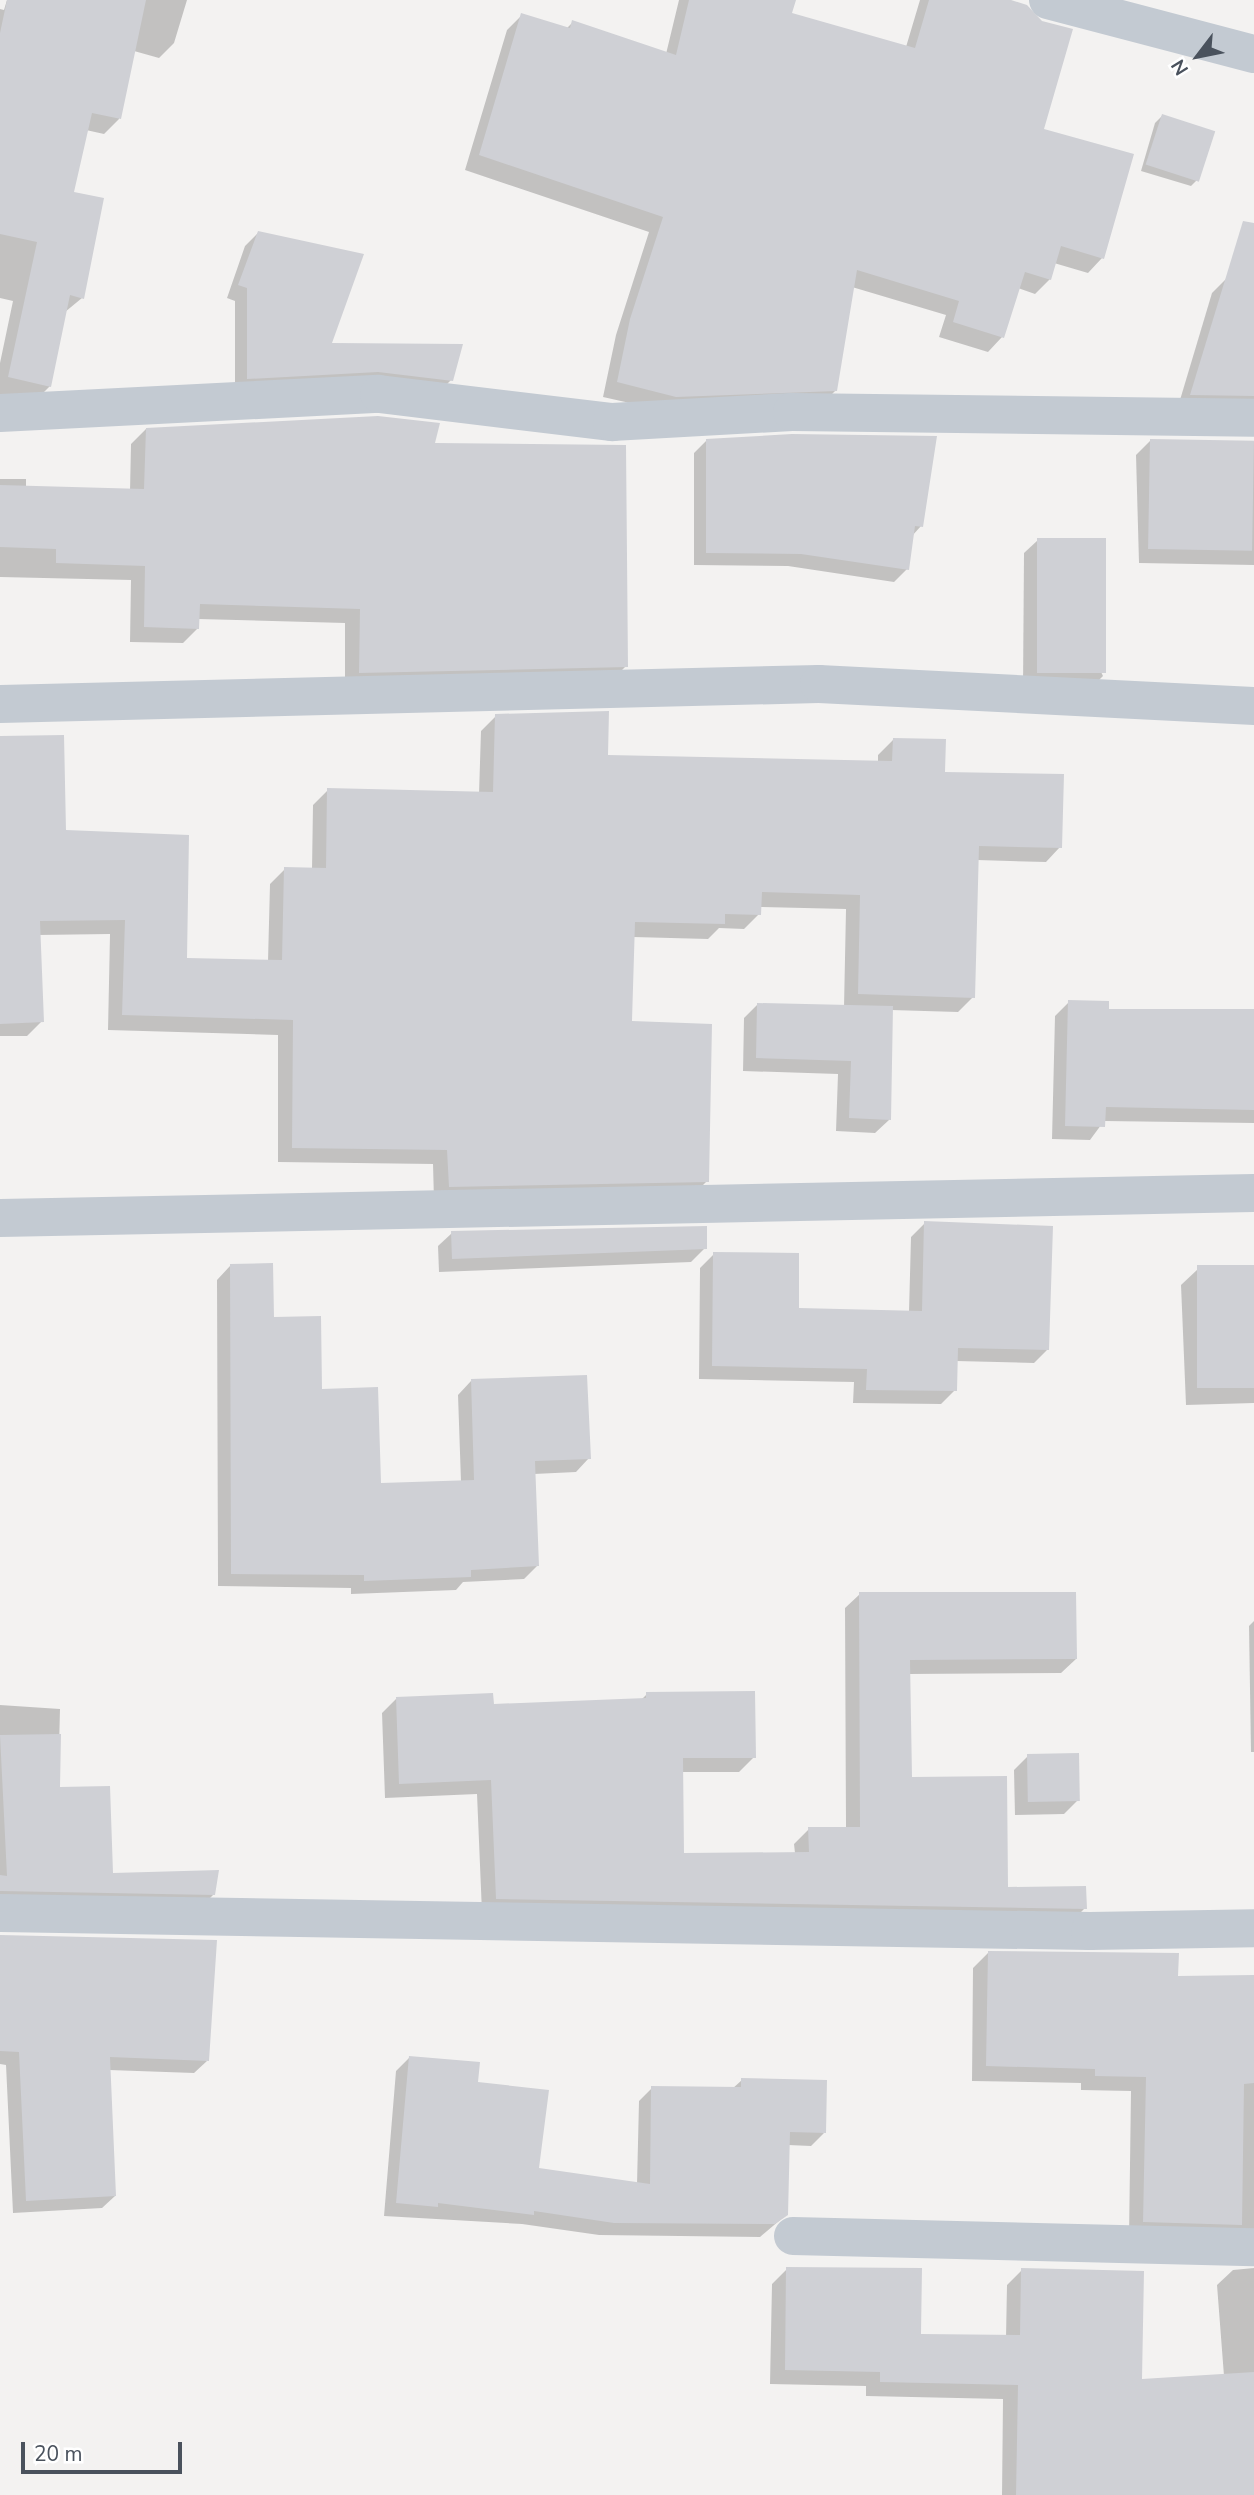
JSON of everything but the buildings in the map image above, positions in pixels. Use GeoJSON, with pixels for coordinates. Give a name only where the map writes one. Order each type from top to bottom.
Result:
{"type":"FeatureCollection","features":[{"type":"Feature","properties":{"kind":"street"},"geometry":{"type":"LineString","coordinates":[[1048,0],[1254,54]]}},
{"type":"Feature","properties":{"kind":"street"},"geometry":{"type":"LineString","coordinates":[[0,413],[379,394],[612,422],[792,412],[1254,418]]}},
{"type":"Feature","properties":{"kind":"street"},"geometry":{"type":"LineString","coordinates":[[0,704],[819,684],[1254,706]]}},
{"type":"Feature","properties":{"kind":"street"},"geometry":{"type":"LineString","coordinates":[[0,1218],[1254,1193]]}},
{"type":"Feature","properties":{"kind":"street"},"geometry":{"type":"LineString","coordinates":[[0,1913],[1090,1931],[1254,1928]]}},
{"type":"Feature","properties":{"kind":"street"},"geometry":{"type":"LineString","coordinates":[[793,2236],[1254,2247]]}}]}
